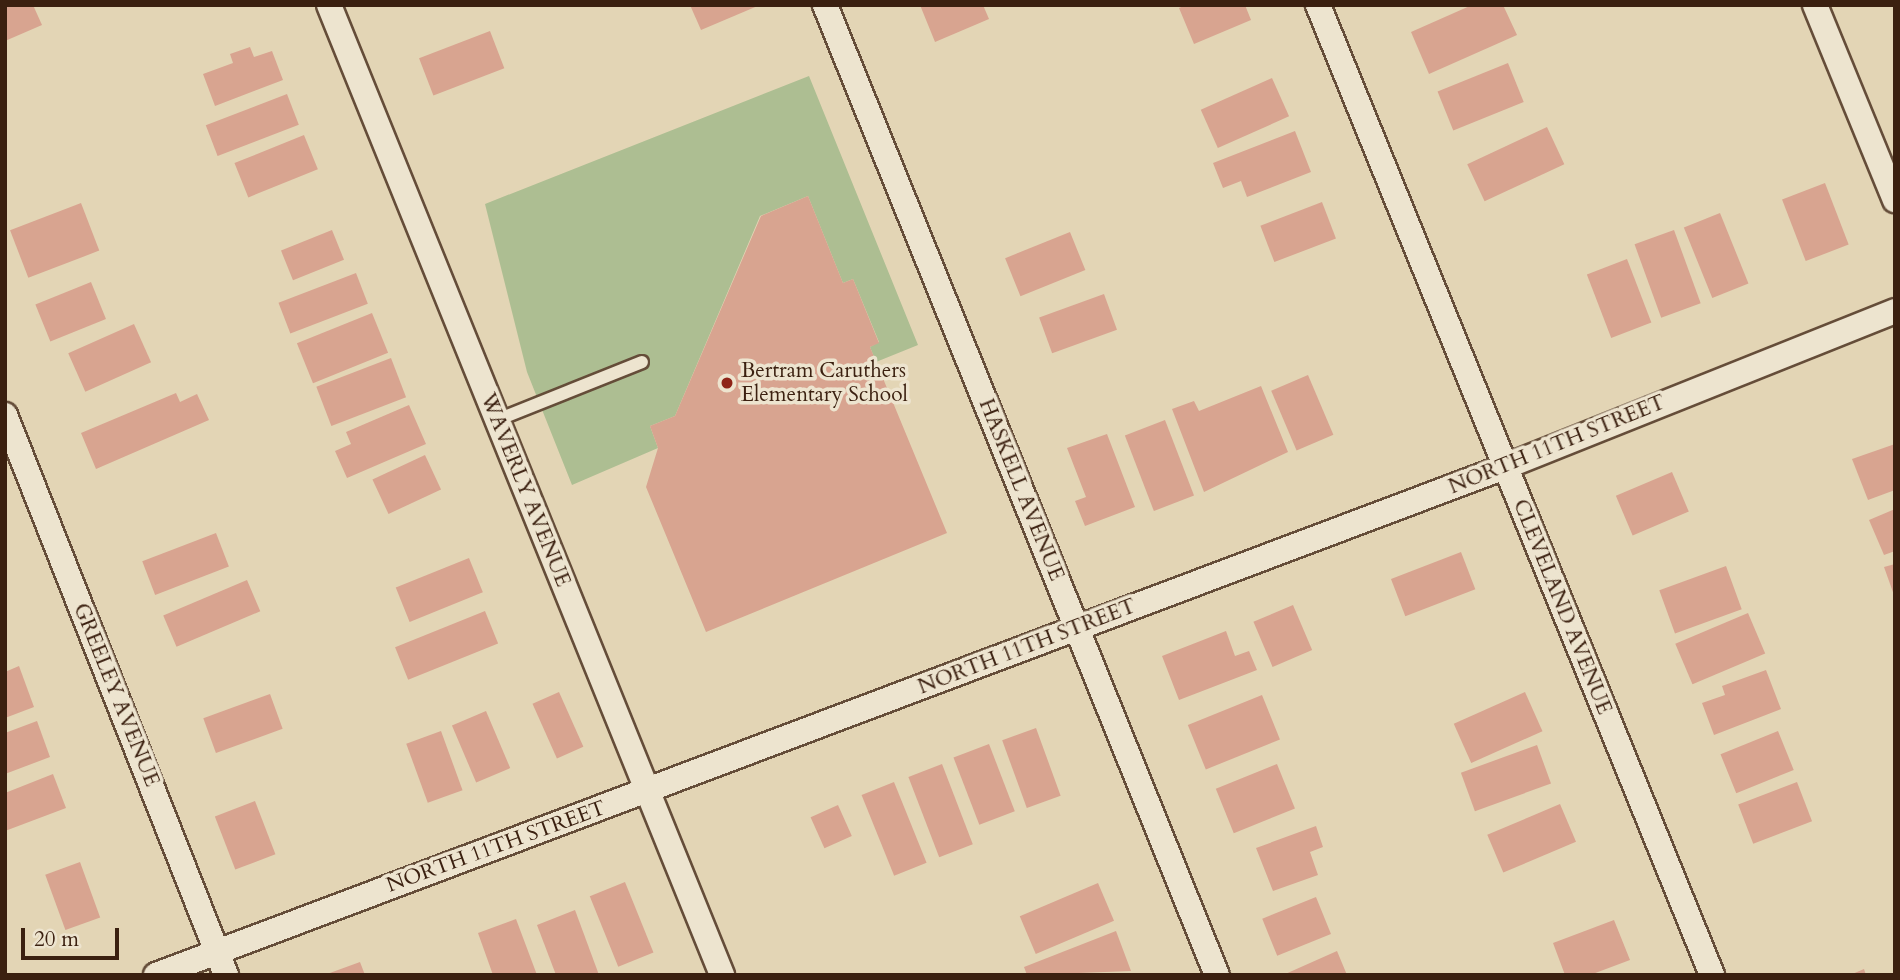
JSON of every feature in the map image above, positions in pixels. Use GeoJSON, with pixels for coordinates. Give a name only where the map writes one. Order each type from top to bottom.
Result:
{"type":"FeatureCollection","features":[{"type":"Feature","properties":{"kind":"street","name":"WAVERLY AVENUE"},"geometry":{"type":"LineString","coordinates":[[329,5],[722,975]]}},
{"type":"Feature","properties":{"kind":"street","name":"HASKELL AVENUE"},"geometry":{"type":"LineString","coordinates":[[825,5],[1217,975]]}},
{"type":"Feature","properties":{"kind":"street","name":"CLEVELAND AVENUE"},"geometry":{"type":"LineString","coordinates":[[1318,5],[1712,975]]}},
{"type":"Feature","properties":{"kind":"street"},"geometry":{"type":"LineString","coordinates":[[1815,5],[1895,200]]}},
{"type":"Feature","properties":{"kind":"street","name":"NORTH 11TH STREET"},"geometry":{"type":"LineString","coordinates":[[156,975],[1505,467],[1895,311]]}},
{"type":"Feature","properties":{"kind":"street","name":"GREELEY AVENUE"},"geometry":{"type":"LineString","coordinates":[[5,415],[226,975]]}},
{"type":"Feature","properties":{"kind":"lane"},"geometry":{"type":"LineString","coordinates":[[497,420],[642,362]]}},
{"type":"Feature","properties":{"kind":"green space"},"geometry":{"type":"Polygon","coordinates":[[[809,76],[918,345],[876,362],[870,347],[879,342],[853,279],[843,283],[808,196],[760,216],[675,416],[650,426],[658,448],[572,485],[527,372],[485,204],[809,76]]]}},
{"type":"Feature","properties":{"kind":"building"},"geometry":{"type":"Polygon","coordinates":[[[5,5],[33,5],[42,25],[5,41],[5,5]]]}},
{"type":"Feature","properties":{"kind":"building"},"geometry":{"type":"Polygon","coordinates":[[[690,5],[760,5],[701,30],[690,5]]]}},
{"type":"Feature","properties":{"kind":"building"},"geometry":{"type":"Polygon","coordinates":[[[920,5],[983,5],[989,19],[935,42],[920,5]]]}},
{"type":"Feature","properties":{"kind":"building"},"geometry":{"type":"Polygon","coordinates":[[[1186,5],[1245,5],[1251,20],[1194,44],[1179,8],[1186,5]]]}},
{"type":"Feature","properties":{"kind":"building"},"geometry":{"type":"Polygon","coordinates":[[[1472,5],[1503,5],[1517,35],[1429,74],[1411,32],[1472,5]]]}},
{"type":"Feature","properties":{"kind":"building"},"geometry":{"type":"Polygon","coordinates":[[[490,31],[504,68],[433,96],[419,58],[490,31]]]}},
{"type":"Feature","properties":{"kind":"building"},"geometry":{"type":"Polygon","coordinates":[[[250,47],[254,57],[272,51],[283,80],[215,106],[203,74],[233,63],[230,54],[250,47]]]}},
{"type":"Feature","properties":{"kind":"building"},"geometry":{"type":"Polygon","coordinates":[[[1508,63],[1524,102],[1453,130],[1438,91],[1508,63]]]}},
{"type":"Feature","properties":{"kind":"building"},"geometry":{"type":"Polygon","coordinates":[[[1272,78],[1289,116],[1218,148],[1201,110],[1272,78]]]}},
{"type":"Feature","properties":{"kind":"building"},"geometry":{"type":"Polygon","coordinates":[[[287,94],[299,125],[218,156],[206,125],[287,94]]]}},
{"type":"Feature","properties":{"kind":"building"},"geometry":{"type":"Polygon","coordinates":[[[1547,127],[1564,164],[1485,201],[1467,164],[1547,127]]]}},
{"type":"Feature","properties":{"kind":"building"},"geometry":{"type":"Polygon","coordinates":[[[1295,131],[1311,172],[1247,197],[1241,181],[1223,188],[1213,163],[1295,131]]]}},
{"type":"Feature","properties":{"kind":"building"},"geometry":{"type":"Polygon","coordinates":[[[304,135],[318,169],[248,197],[234,163],[304,135]]]}},
{"type":"Feature","properties":{"kind":"building"},"geometry":{"type":"Polygon","coordinates":[[[1825,183],[1849,245],[1806,261],[1782,199],[1825,183]]]}},
{"type":"Feature","properties":{"kind":"building","name":"Bertram Caruthers Elementary School"},"geometry":{"type":"Polygon","coordinates":[[[808,196],[843,283],[853,279],[879,343],[870,347],[947,533],[706,632],[646,487],[658,448],[650,426],[675,416],[761,216],[808,196]]]}},
{"type":"Feature","properties":{"kind":"building"},"geometry":{"type":"Polygon","coordinates":[[[1322,202],[1336,238],[1274,262],[1260,226],[1322,202]]]}},
{"type":"Feature","properties":{"kind":"building"},"geometry":{"type":"Polygon","coordinates":[[[81,203],[99,251],[28,278],[10,230],[81,203]]]}},
{"type":"Feature","properties":{"kind":"building"},"geometry":{"type":"Polygon","coordinates":[[[1720,213],[1748,283],[1712,298],[1684,228],[1720,213]]]}},
{"type":"Feature","properties":{"kind":"building"},"geometry":{"type":"Polygon","coordinates":[[[332,230],[344,260],[293,280],[281,251],[332,230]]]}},
{"type":"Feature","properties":{"kind":"building"},"geometry":{"type":"Polygon","coordinates":[[[1674,230],[1701,303],[1661,318],[1635,244],[1674,230]]]}},
{"type":"Feature","properties":{"kind":"building"},"geometry":{"type":"Polygon","coordinates":[[[1070,232],[1085,270],[1020,296],[1005,258],[1070,232]]]}},
{"type":"Feature","properties":{"kind":"building"},"geometry":{"type":"Polygon","coordinates":[[[1627,259],[1651,322],[1611,338],[1587,274],[1627,259]]]}},
{"type":"Feature","properties":{"kind":"building"},"geometry":{"type":"Polygon","coordinates":[[[356,273],[368,304],[290,334],[279,303],[356,273]]]}},
{"type":"Feature","properties":{"kind":"building"},"geometry":{"type":"Polygon","coordinates":[[[91,282],[106,319],[50,342],[35,304],[91,282]]]}},
{"type":"Feature","properties":{"kind":"building"},"geometry":{"type":"Polygon","coordinates":[[[1104,294],[1117,330],[1052,353],[1039,318],[1104,294]]]}},
{"type":"Feature","properties":{"kind":"building"},"geometry":{"type":"Polygon","coordinates":[[[372,313],[388,353],[313,383],[297,343],[372,313]]]}},
{"type":"Feature","properties":{"kind":"building"},"geometry":{"type":"Polygon","coordinates":[[[134,324],[151,362],[85,392],[68,353],[134,324]]]}},
{"type":"Feature","properties":{"kind":"building"},"geometry":{"type":"Polygon","coordinates":[[[391,358],[406,397],[331,426],[316,387],[391,358]]]}},
{"type":"Feature","properties":{"kind":"building"},"geometry":{"type":"Polygon","coordinates":[[[1308,375],[1333,435],[1297,450],[1271,391],[1308,375]]]}},
{"type":"Feature","properties":{"kind":"building"},"geometry":{"type":"Polygon","coordinates":[[[1261,386],[1288,452],[1204,492],[1172,409],[1194,401],[1199,411],[1261,386]]]}},
{"type":"Feature","properties":{"kind":"building"},"geometry":{"type":"Polygon","coordinates":[[[176,393],[180,402],[197,394],[209,420],[96,469],[81,433],[176,393]]]}},
{"type":"Feature","properties":{"kind":"building"},"geometry":{"type":"Polygon","coordinates":[[[409,405],[426,444],[347,478],[335,451],[351,444],[346,432],[409,405]]]}},
{"type":"Feature","properties":{"kind":"building"},"geometry":{"type":"Polygon","coordinates":[[[1165,420],[1194,496],[1154,511],[1125,435],[1165,420]]]}},
{"type":"Feature","properties":{"kind":"building"},"geometry":{"type":"Polygon","coordinates":[[[1107,434],[1135,507],[1085,526],[1075,501],[1086,497],[1067,448],[1107,434]]]}},
{"type":"Feature","properties":{"kind":"building"},"geometry":{"type":"Polygon","coordinates":[[[1895,444],[1895,490],[1868,500],[1852,459],[1895,444]]]}},
{"type":"Feature","properties":{"kind":"building"},"geometry":{"type":"Polygon","coordinates":[[[425,455],[441,489],[388,514],[372,480],[425,455]]]}},
{"type":"Feature","properties":{"kind":"building"},"geometry":{"type":"Polygon","coordinates":[[[1672,472],[1689,512],[1633,535],[1616,496],[1672,472]]]}},
{"type":"Feature","properties":{"kind":"building"},"geometry":{"type":"Polygon","coordinates":[[[1895,509],[1895,551],[1884,555],[1869,520],[1895,509]]]}},
{"type":"Feature","properties":{"kind":"building"},"geometry":{"type":"Polygon","coordinates":[[[216,533],[229,567],[155,595],[142,561],[216,533]]]}},
{"type":"Feature","properties":{"kind":"building"},"geometry":{"type":"Polygon","coordinates":[[[1461,552],[1475,589],[1405,616],[1391,579],[1461,552]]]}},
{"type":"Feature","properties":{"kind":"building"},"geometry":{"type":"Polygon","coordinates":[[[469,558],[483,592],[410,622],[396,588],[469,558]]]}},
{"type":"Feature","properties":{"kind":"building"},"geometry":{"type":"Polygon","coordinates":[[[1895,564],[1895,595],[1894,595],[1884,567],[1895,564]]]}},
{"type":"Feature","properties":{"kind":"building"},"geometry":{"type":"Polygon","coordinates":[[[1726,566],[1742,609],[1675,634],[1659,590],[1726,566]]]}},
{"type":"Feature","properties":{"kind":"building"},"geometry":{"type":"Polygon","coordinates":[[[247,580],[260,611],[177,647],[163,616],[247,580]]]}},
{"type":"Feature","properties":{"kind":"building"},"geometry":{"type":"Polygon","coordinates":[[[1293,605],[1312,650],[1273,667],[1253,622],[1293,605]]]}},
{"type":"Feature","properties":{"kind":"building"},"geometry":{"type":"Polygon","coordinates":[[[485,611],[498,643],[408,680],[395,647],[485,611]]]}},
{"type":"Feature","properties":{"kind":"building"},"geometry":{"type":"Polygon","coordinates":[[[1748,613],[1765,654],[1692,684],[1675,644],[1748,613]]]}},
{"type":"Feature","properties":{"kind":"building"},"geometry":{"type":"Polygon","coordinates":[[[1226,631],[1235,656],[1249,651],[1257,670],[1179,700],[1162,656],[1226,631]]]}},
{"type":"Feature","properties":{"kind":"building"},"geometry":{"type":"Polygon","coordinates":[[[19,666],[34,707],[5,718],[5,672],[19,666]]]}},
{"type":"Feature","properties":{"kind":"building"},"geometry":{"type":"Polygon","coordinates":[[[1766,670],[1781,709],[1714,735],[1702,703],[1725,695],[1722,686],[1766,670]]]}},
{"type":"Feature","properties":{"kind":"building"},"geometry":{"type":"Polygon","coordinates":[[[559,692],[583,747],[557,759],[533,704],[559,692]]]}},
{"type":"Feature","properties":{"kind":"building"},"geometry":{"type":"Polygon","coordinates":[[[1525,692],[1542,731],[1471,763],[1454,724],[1525,692]]]}},
{"type":"Feature","properties":{"kind":"building"},"geometry":{"type":"Polygon","coordinates":[[[270,694],[283,729],[216,753],[203,718],[270,694]]]}},
{"type":"Feature","properties":{"kind":"building"},"geometry":{"type":"Polygon","coordinates":[[[1262,695],[1280,740],[1206,769],[1188,725],[1262,695]]]}},
{"type":"Feature","properties":{"kind":"building"},"geometry":{"type":"Polygon","coordinates":[[[486,711],[510,768],[476,783],[452,725],[486,711]]]}},
{"type":"Feature","properties":{"kind":"building"},"geometry":{"type":"Polygon","coordinates":[[[37,721],[50,757],[5,774],[5,733],[37,721]]]}},
{"type":"Feature","properties":{"kind":"building"},"geometry":{"type":"Polygon","coordinates":[[[1036,728],[1061,796],[1027,808],[1002,740],[1036,728]]]}},
{"type":"Feature","properties":{"kind":"building"},"geometry":{"type":"Polygon","coordinates":[[[441,731],[463,790],[428,803],[406,744],[441,731]]]}},
{"type":"Feature","properties":{"kind":"building"},"geometry":{"type":"Polygon","coordinates":[[[1778,731],[1794,770],[1736,793],[1721,754],[1778,731]]]}},
{"type":"Feature","properties":{"kind":"building"},"geometry":{"type":"Polygon","coordinates":[[[989,744],[1015,811],[979,825],[954,758],[989,744]]]}},
{"type":"Feature","properties":{"kind":"building"},"geometry":{"type":"Polygon","coordinates":[[[1537,745],[1551,784],[1475,811],[1461,773],[1537,745]]]}},
{"type":"Feature","properties":{"kind":"building"},"geometry":{"type":"Polygon","coordinates":[[[942,764],[973,844],[939,857],[908,777],[942,764]]]}},
{"type":"Feature","properties":{"kind":"building"},"geometry":{"type":"Polygon","coordinates":[[[1277,764],[1295,809],[1234,833],[1216,789],[1277,764]]]}},
{"type":"Feature","properties":{"kind":"building"},"geometry":{"type":"Polygon","coordinates":[[[53,774],[66,808],[5,831],[5,793],[53,774]]]}},
{"type":"Feature","properties":{"kind":"building"},"geometry":{"type":"Polygon","coordinates":[[[894,782],[927,863],[894,876],[862,795],[894,782]]]}},
{"type":"Feature","properties":{"kind":"building"},"geometry":{"type":"Polygon","coordinates":[[[1797,782],[1812,821],[1753,844],[1738,805],[1797,782]]]}},
{"type":"Feature","properties":{"kind":"building"},"geometry":{"type":"Polygon","coordinates":[[[255,801],[275,854],[235,870],[215,816],[255,801]]]}},
{"type":"Feature","properties":{"kind":"building"},"geometry":{"type":"Polygon","coordinates":[[[1560,804],[1576,842],[1503,873],[1487,835],[1560,804]]]}},
{"type":"Feature","properties":{"kind":"building"},"geometry":{"type":"Polygon","coordinates":[[[838,805],[852,836],[824,848],[811,817],[838,805]]]}},
{"type":"Feature","properties":{"kind":"building"},"geometry":{"type":"Polygon","coordinates":[[[1316,826],[1323,847],[1310,852],[1318,875],[1273,891],[1256,848],[1316,826]]]}},
{"type":"Feature","properties":{"kind":"building"},"geometry":{"type":"Polygon","coordinates":[[[80,862],[100,917],[65,930],[45,875],[80,862]]]}},
{"type":"Feature","properties":{"kind":"building"},"geometry":{"type":"Polygon","coordinates":[[[625,882],[653,952],[618,967],[590,896],[625,882]]]}},
{"type":"Feature","properties":{"kind":"building"},"geometry":{"type":"Polygon","coordinates":[[[1098,883],[1114,921],[1036,954],[1020,916],[1098,883]]]}},
{"type":"Feature","properties":{"kind":"building"},"geometry":{"type":"Polygon","coordinates":[[[1316,897],[1331,934],[1277,956],[1262,919],[1316,897]]]}},
{"type":"Feature","properties":{"kind":"building"},"geometry":{"type":"Polygon","coordinates":[[[575,910],[599,975],[556,975],[537,925],[575,910]]]}},
{"type":"Feature","properties":{"kind":"building"},"geometry":{"type":"Polygon","coordinates":[[[516,919],[537,975],[493,975],[478,933],[516,919]]]}},
{"type":"Feature","properties":{"kind":"building"},"geometry":{"type":"Polygon","coordinates":[[[1614,920],[1630,960],[1590,975],[1565,975],[1553,943],[1614,920]]]}},
{"type":"Feature","properties":{"kind":"building"},"geometry":{"type":"Polygon","coordinates":[[[1116,931],[1131,971],[1027,975],[1024,967],[1116,931]]]}},
{"type":"Feature","properties":{"kind":"building"},"geometry":{"type":"Polygon","coordinates":[[[1337,951],[1347,975],[1283,975],[1337,951]]]}},
{"type":"Feature","properties":{"kind":"building"},"geometry":{"type":"Polygon","coordinates":[[[360,962],[365,975],[327,975],[327,974],[360,962]]]}},
{"type":"Feature","properties":{"kind":"building"},"geometry":{"type":"Polygon","coordinates":[[[1864,969],[1866,975],[1850,975],[1864,969]]]}},
{"type":"Feature","properties":{"kind":"place","name":"Bertram Caruthers Elementary School"},"geometry":{"type":"Point","coordinates":[727,383]}}]}
